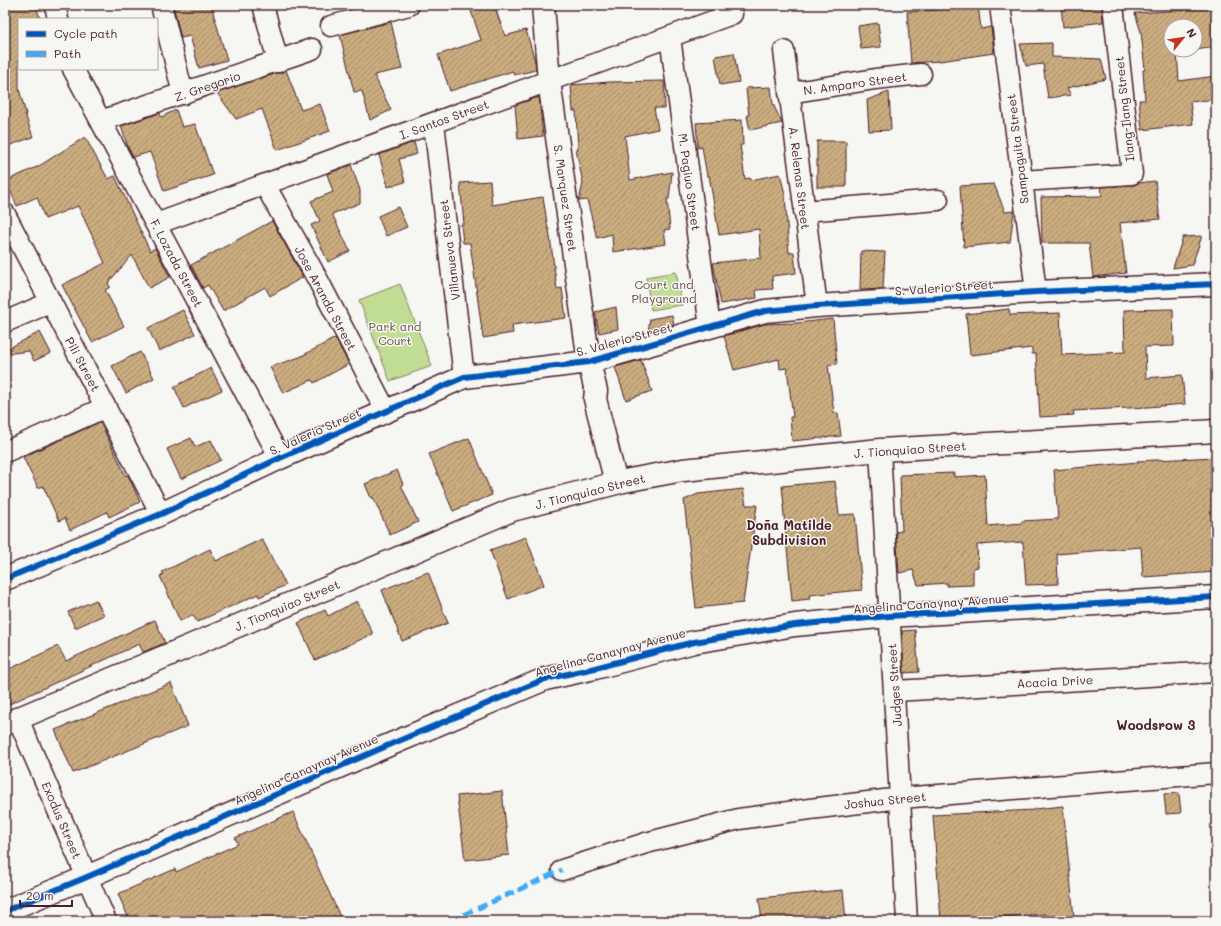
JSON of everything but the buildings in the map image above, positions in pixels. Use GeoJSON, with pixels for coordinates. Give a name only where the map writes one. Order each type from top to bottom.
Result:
{"type":"FeatureCollection","features":[{"type":"Feature","properties":{"kind":"street"},"geometry":{"type":"LineString","coordinates":[[55,5],[58,18]]}},
{"type":"Feature","properties":{"kind":"street"},"geometry":{"type":"LineString","coordinates":[[161,5],[184,94]]}},
{"type":"Feature","properties":{"kind":"street"},"geometry":{"type":"LineString","coordinates":[[263,5],[278,62]]}},
{"type":"Feature","properties":{"kind":"street"},"geometry":{"type":"LineString","coordinates":[[331,26],[409,5]]}},
{"type":"Feature","properties":{"kind":"street","name":"S. Marquez Street"},"geometry":{"type":"LineString","coordinates":[[543,5],[549,81],[589,362],[596,391],[595,399],[620,482]]}},
{"type":"Feature","properties":{"kind":"street","name":"Sampaguita Street"},"geometry":{"type":"LineString","coordinates":[[1000,5],[1036,292]]}},
{"type":"Feature","properties":{"kind":"street","name":"Ilang-Ilang Street"},"geometry":{"type":"LineString","coordinates":[[1021,181],[1132,174],[1113,5]]}},
{"type":"Feature","properties":{"kind":"street","name":"I. Santos Street"},"geometry":{"type":"LineString","coordinates":[[156,224],[732,14]]}},
{"type":"Feature","properties":{"kind":"street","name":"M. Pagiuo Street"},"geometry":{"type":"LineString","coordinates":[[670,37],[710,327]]}},
{"type":"Feature","properties":{"kind":"street","name":"Z. Gregorio"},"geometry":{"type":"LineString","coordinates":[[101,121],[278,62],[312,49]]}},
{"type":"Feature","properties":{"kind":"street","name":"A. Relenas Street"},"geometry":{"type":"LineString","coordinates":[[784,51],[817,306]]}},
{"type":"Feature","properties":{"kind":"street","name":"F. Lozada Street"},"geometry":{"type":"LineString","coordinates":[[74,70],[280,458]]}},
{"type":"Feature","properties":{"kind":"street","name":"N. Amparo Street"},"geometry":{"type":"LineString","coordinates":[[789,93],[875,79],[921,74]]}},
{"type":"Feature","properties":{"kind":"street","name":"Villanueva Street"},"geometry":{"type":"LineString","coordinates":[[434,123],[464,377]]}},
{"type":"Feature","properties":{"kind":"street","name":"Jose Aranda Street"},"geometry":{"type":"LineString","coordinates":[[264,185],[318,280],[386,411]]}},
{"type":"Feature","properties":{"kind":"street"},"geometry":{"type":"LineString","coordinates":[[804,211],[938,200]]}},
{"type":"Feature","properties":{"kind":"street","name":"Pili Street"},"geometry":{"type":"LineString","coordinates":[[5,214],[161,514]]}},
{"type":"Feature","properties":{"kind":"street","name":"S. Valerio Street"},"geometry":{"type":"LineString","coordinates":[[5,579],[161,514],[280,458],[464,377],[589,362],[765,312],[817,306],[1036,292],[1216,284]]}},
{"type":"Feature","properties":{"kind":"street"},"geometry":{"type":"LineString","coordinates":[[5,322],[51,302]]}},
{"type":"Feature","properties":{"kind":"street"},"geometry":{"type":"LineString","coordinates":[[5,452],[106,408]]}},
{"type":"Feature","properties":{"kind":"street","name":"J. Tionquiao Street"},"geometry":{"type":"LineString","coordinates":[[11,721],[512,510],[620,482],[684,470],[880,450],[1216,431]]}},
{"type":"Feature","properties":{"kind":"street","name":"Judges Street"},"geometry":{"type":"LineString","coordinates":[[880,450],[908,921]]}},
{"type":"Feature","properties":{"kind":"street","name":"Angelina Canaynay Avenue"},"geometry":{"type":"LineString","coordinates":[[5,911],[87,878],[382,748],[545,679],[595,668],[694,642],[795,625],[889,616],[1216,597]]}},
{"type":"Feature","properties":{"kind":"street","name":"Acacia Drive"},"geometry":{"type":"LineString","coordinates":[[895,691],[1216,672]]}},
{"type":"Feature","properties":{"kind":"street","name":"Exodus Street"},"geometry":{"type":"LineString","coordinates":[[11,721],[87,878],[106,921]]}},
{"type":"Feature","properties":{"kind":"street","name":"Joshua Street"},"geometry":{"type":"LineString","coordinates":[[562,870],[646,843],[739,819],[900,798],[1216,774]]}},
{"type":"Feature","properties":{"kind":"green space","name":"Court and Playground"},"geometry":{"type":"Polygon","coordinates":[[[676,272],[682,305],[651,310],[646,277],[676,272]]]}},
{"type":"Feature","properties":{"kind":"green space","name":"Park and Court"},"geometry":{"type":"Polygon","coordinates":[[[400,284],[432,366],[390,381],[359,300],[400,284]]]}},
{"type":"Feature","properties":{"kind":"marked path"},"geometry":{"type":"LineString","coordinates":[[450,921],[562,870]]}},
{"type":"Feature","properties":{"kind":"cycle path"},"geometry":{"type":"LineString","coordinates":[[5,579],[161,514],[280,458],[464,377],[589,362],[765,311],[817,306],[1036,292],[1216,284]]}},
{"type":"Feature","properties":{"kind":"cycle path"},"geometry":{"type":"LineString","coordinates":[[5,911],[545,679],[595,668],[694,642],[795,625],[889,616],[1216,597]]}},
{"type":"Feature","properties":{"kind":"district","name":"Doña Matilde Subdivision"},"geometry":{"type":"Point","coordinates":[789,532]}},
{"type":"Feature","properties":{"kind":"district","name":"Woodsrow 3"},"geometry":{"type":"Point","coordinates":[1156,724]}}]}
